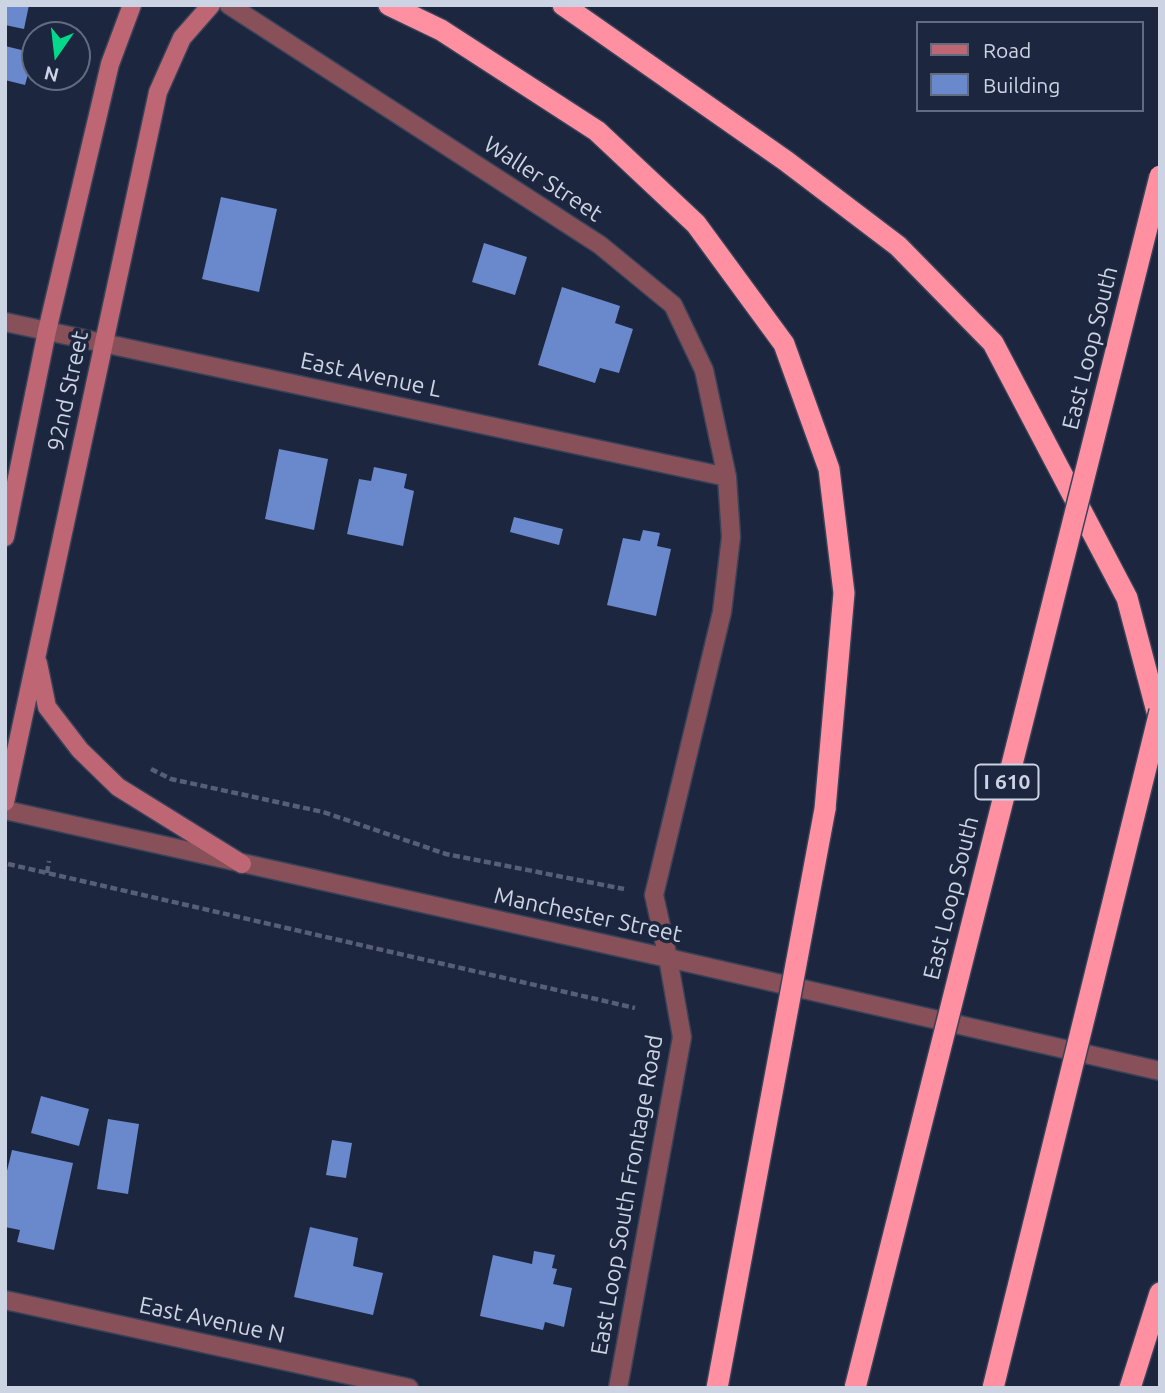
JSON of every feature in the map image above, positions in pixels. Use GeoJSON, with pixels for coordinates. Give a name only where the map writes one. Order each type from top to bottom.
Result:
{"type":"FeatureCollection","features":[{"type":"Feature","properties":{"kind":"highway"},"geometry":{"type":"LineString","coordinates":[[389,5],[441,30],[597,131],[695,224],[784,344],[829,468],[844,593],[825,809],[717,1388]]}},
{"type":"Feature","properties":{"kind":"highway"},"geometry":{"type":"LineString","coordinates":[[563,5],[786,161],[898,246],[993,343],[1127,598],[1160,723]]}},
{"type":"Feature","properties":{"kind":"highway","name":"East Loop South"},"geometry":{"type":"LineString","coordinates":[[855,1388],[1160,176]]}},
{"type":"Feature","properties":{"kind":"highway"},"geometry":{"type":"LineString","coordinates":[[993,1388],[1160,710]]}},
{"type":"Feature","properties":{"kind":"highway"},"geometry":{"type":"LineString","coordinates":[[1130,1388],[1160,1293]]}},
{"type":"Feature","properties":{"kind":"main road","name":"92nd Street"},"geometry":{"type":"LineString","coordinates":[[5,537],[47,331],[110,64],[132,5]]}},
{"type":"Feature","properties":{"kind":"main road","name":"92nd Street"},"geometry":{"type":"LineString","coordinates":[[5,802],[158,92],[182,38],[211,5]]}},
{"type":"Feature","properties":{"kind":"main road"},"geometry":{"type":"LineString","coordinates":[[36,656],[47,707],[80,750],[118,787],[242,864]]}},
{"type":"Feature","properties":{"kind":"street","name":"Waller Street"},"geometry":{"type":"LineString","coordinates":[[229,5],[600,245],[673,305],[704,370],[727,477]]}},
{"type":"Feature","properties":{"kind":"street","name":"East Avenue L"},"geometry":{"type":"LineString","coordinates":[[5,322],[727,477]]}},
{"type":"Feature","properties":{"kind":"street","name":"East Loop South Frontage Road"},"geometry":{"type":"LineString","coordinates":[[618,1388],[682,1037],[654,895],[722,612],[731,537],[727,477]]}},
{"type":"Feature","properties":{"kind":"street","name":"Manchester Street"},"geometry":{"type":"LineString","coordinates":[[5,810],[668,958],[1160,1072]]}},
{"type":"Feature","properties":{"kind":"street","name":"East Avenue N"},"geometry":{"type":"LineString","coordinates":[[5,1300],[409,1388]]}},
{"type":"Feature","properties":{"kind":"path"},"geometry":{"type":"LineString","coordinates":[[149,769],[171,779],[323,812],[446,854],[624,889]]}},
{"type":"Feature","properties":{"kind":"path"},"geometry":{"type":"LineString","coordinates":[[47,873],[50,861]]}},
{"type":"Feature","properties":{"kind":"path"},"geometry":{"type":"LineString","coordinates":[[8,864],[635,1009]]}},
{"type":"Feature","properties":{"kind":"building"},"geometry":{"type":"Polygon","coordinates":[[[5,5],[29,5],[26,21],[21,21],[21,28],[5,25],[5,5]]]}},
{"type":"Feature","properties":{"kind":"building"},"geometry":{"type":"Polygon","coordinates":[[[5,46],[21,50],[21,84],[5,80],[5,46]]]}},
{"type":"Feature","properties":{"kind":"building"},"geometry":{"type":"Polygon","coordinates":[[[221,197],[277,209],[259,292],[202,279],[221,197]]]}},
{"type":"Feature","properties":{"kind":"building"},"geometry":{"type":"Polygon","coordinates":[[[484,243],[527,257],[515,295],[472,282],[484,243]]]}},
{"type":"Feature","properties":{"kind":"building"},"geometry":{"type":"Polygon","coordinates":[[[562,287],[620,306],[615,323],[633,329],[619,373],[600,368],[595,383],[538,365],[562,287]]]}},
{"type":"Feature","properties":{"kind":"building"},"geometry":{"type":"Polygon","coordinates":[[[279,449],[328,459],[314,530],[265,519],[279,449]]]}},
{"type":"Feature","properties":{"kind":"building"},"geometry":{"type":"Polygon","coordinates":[[[374,467],[407,474],[404,488],[414,491],[403,546],[347,534],[359,479],[371,481],[374,467]]]}},
{"type":"Feature","properties":{"kind":"building"},"geometry":{"type":"Polygon","coordinates":[[[514,517],[563,529],[559,545],[510,532],[514,517]]]}},
{"type":"Feature","properties":{"kind":"building"},"geometry":{"type":"Polygon","coordinates":[[[643,530],[660,533],[657,546],[671,549],[656,616],[607,605],[623,538],[640,541],[643,530]]]}},
{"type":"Feature","properties":{"kind":"building"},"geometry":{"type":"Polygon","coordinates":[[[41,1096],[89,1109],[79,1146],[31,1133],[41,1096]]]}},
{"type":"Feature","properties":{"kind":"building"},"geometry":{"type":"Polygon","coordinates":[[[108,1119],[139,1124],[128,1194],[97,1189],[108,1119]]]}},
{"type":"Feature","properties":{"kind":"building"},"geometry":{"type":"Polygon","coordinates":[[[332,1140],[352,1143],[346,1178],[326,1175],[332,1140]]]}},
{"type":"Feature","properties":{"kind":"building"},"geometry":{"type":"Polygon","coordinates":[[[12,1150],[73,1163],[54,1250],[17,1242],[20,1230],[5,1227],[5,1179],[12,1150]]]}},
{"type":"Feature","properties":{"kind":"building"},"geometry":{"type":"Polygon","coordinates":[[[310,1227],[358,1238],[353,1266],[383,1273],[373,1315],[294,1297],[310,1227]]]}},
{"type":"Feature","properties":{"kind":"building"},"geometry":{"type":"Polygon","coordinates":[[[534,1251],[555,1255],[552,1268],[557,1269],[553,1284],[572,1288],[564,1327],[545,1322],[543,1330],[480,1316],[493,1255],[532,1264],[534,1251]]]}}]}
